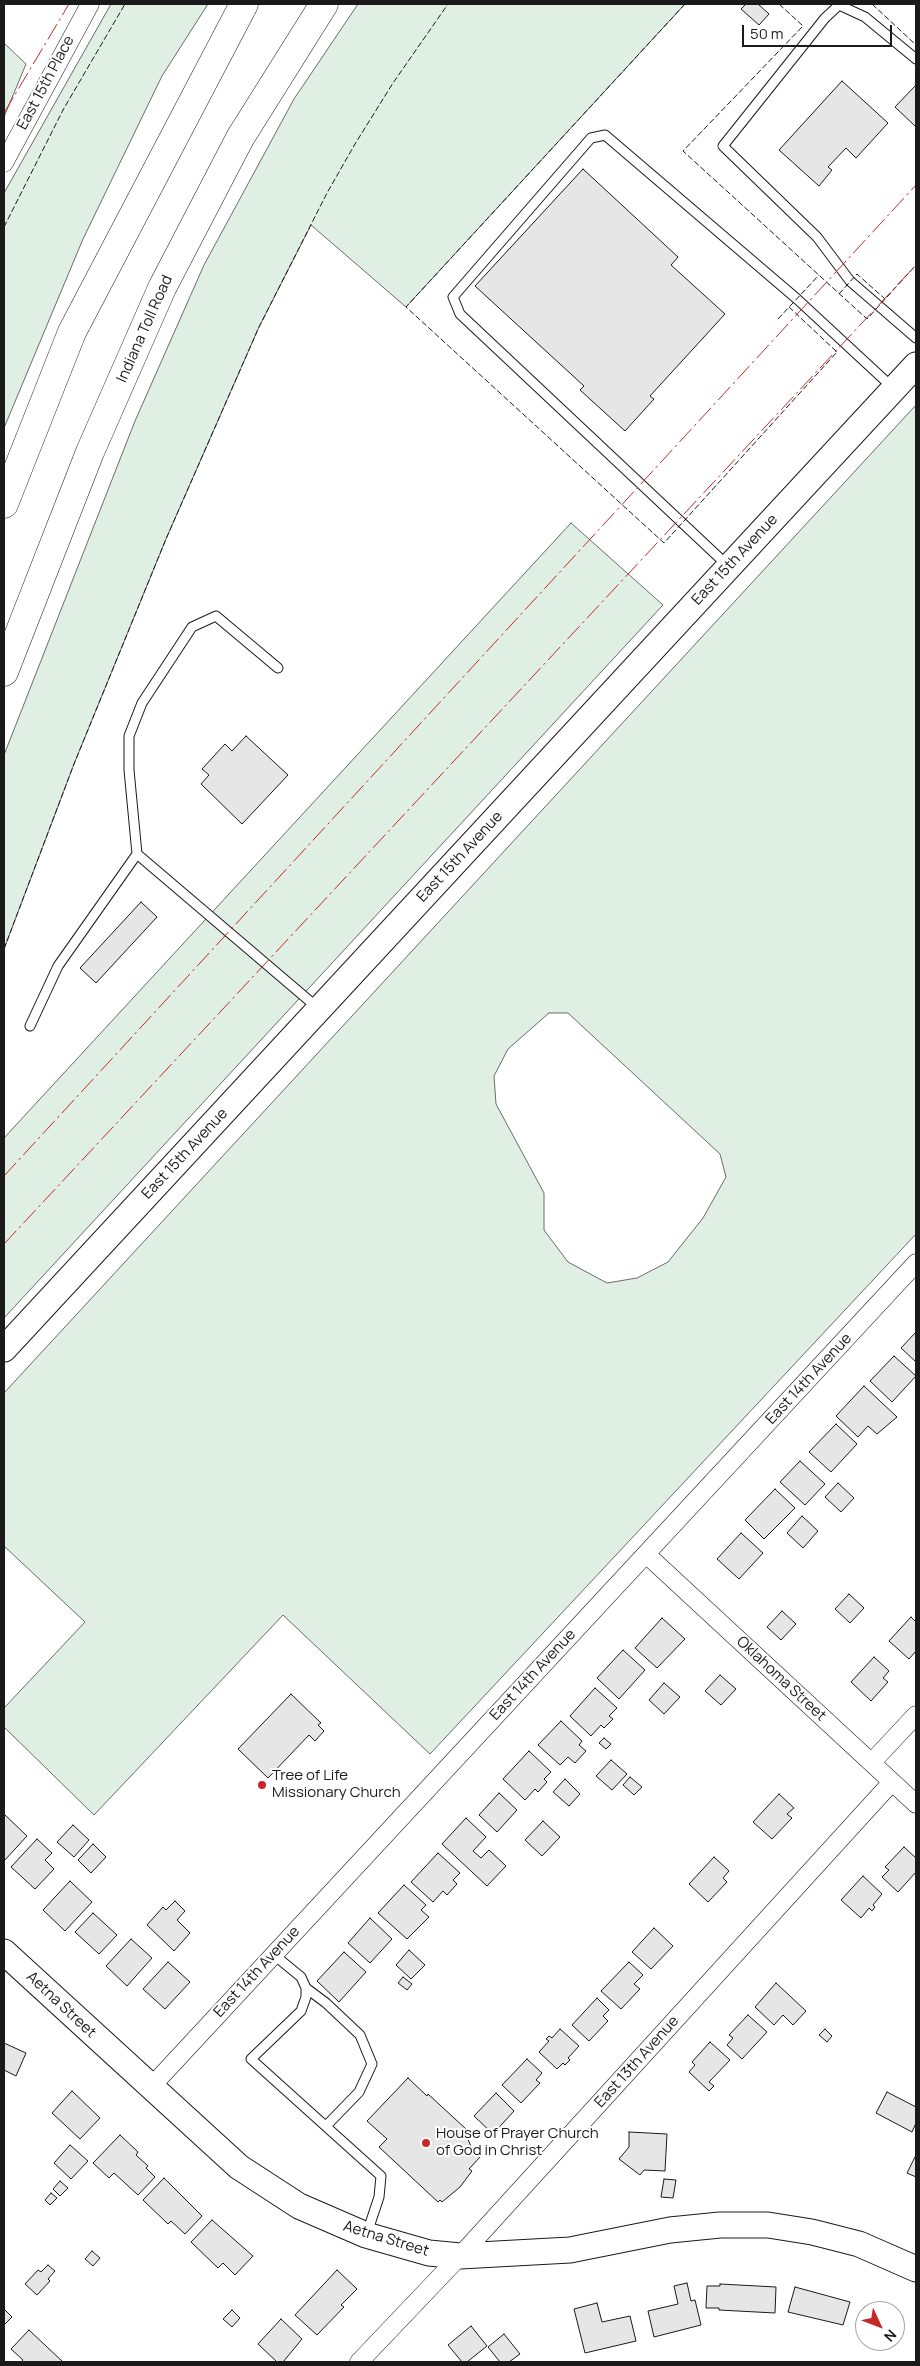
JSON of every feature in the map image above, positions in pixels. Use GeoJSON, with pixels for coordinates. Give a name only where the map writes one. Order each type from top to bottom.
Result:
{"type":"FeatureCollection","features":[{"type":"Feature","properties":{"kind":"highway"},"geometry":{"type":"LineString","coordinates":[[4,504],[72,332],[244,4]]}},
{"type":"Feature","properties":{"kind":"highway","name":"Indiana Toll Road"},"geometry":{"type":"LineString","coordinates":[[4,672],[90,452],[162,288],[240,138],[324,4]]}},
{"type":"Feature","properties":{"kind":"street","name":"East 15th Place"},"geometry":{"type":"LineString","coordinates":[[4,163],[90,4]]}},
{"type":"Feature","properties":{"kind":"street","name":"East 15th Avenue"},"geometry":{"type":"LineString","coordinates":[[4,1350],[916,365]]}},
{"type":"Feature","properties":{"kind":"street","name":"East 14th Avenue"},"geometry":{"type":"LineString","coordinates":[[150,2088],[916,1263]]}},
{"type":"Feature","properties":{"kind":"street","name":"Oklahoma Street"},"geometry":{"type":"LineString","coordinates":[[646,1554],[916,1804]]}},
{"type":"Feature","properties":{"kind":"street"},"geometry":{"type":"LineString","coordinates":[[872,1762],[916,1715]]}},
{"type":"Feature","properties":{"kind":"street","name":"East 13th Avenue"},"geometry":{"type":"LineString","coordinates":[[359,2362],[460,2256],[892,1782]]}},
{"type":"Feature","properties":{"kind":"street","name":"Aetna Street"},"geometry":{"type":"LineString","coordinates":[[4,1952],[150,2088],[256,2180],[299,2206],[366,2235],[429,2253],[460,2256],[570,2250],[670,2230],[710,2226],[768,2225],[812,2232],[851,2242],[916,2269]]}},
{"type":"Feature","properties":{"kind":"lane"},"geometry":{"type":"LineString","coordinates":[[916,59],[864,17],[840,5],[825,18],[723,146],[817,237],[850,281],[916,338]]}},
{"type":"Feature","properties":{"kind":"lane"},"geometry":{"type":"LineString","coordinates":[[729,567],[460,314],[453,297],[591,138],[605,135],[796,299],[894,389]]}},
{"type":"Feature","properties":{"kind":"lane"},"geometry":{"type":"LineString","coordinates":[[30,1026],[58,966],[136,854],[129,770],[129,736],[142,703],[192,627],[216,616],[278,668]]}},
{"type":"Feature","properties":{"kind":"lane"},"geometry":{"type":"LineString","coordinates":[[136,854],[319,1009]]}},
{"type":"Feature","properties":{"kind":"lane"},"geometry":{"type":"LineString","coordinates":[[273,1954],[301,1977],[306,1988],[306,1997],[301,2011],[252,2059],[381,2176],[379,2197],[366,2235]]}},
{"type":"Feature","properties":{"kind":"lane"},"geometry":{"type":"LineString","coordinates":[[306,1988],[326,2003],[360,2035],[372,2064],[359,2092],[326,2126]]}},
{"type":"Feature","properties":{"kind":"green space"},"geometry":{"type":"Polygon","coordinates":[[[111,4],[208,4],[162,76],[83,239],[4,428],[4,193],[111,4]]]}},
{"type":"Feature","properties":{"kind":"green space"},"geometry":{"type":"Polygon","coordinates":[[[358,4],[685,4],[406,307],[311,225],[259,327],[166,539],[74,764],[4,949],[4,755],[135,421],[204,265],[294,99],[358,4]]]}},
{"type":"Feature","properties":{"kind":"green space"},"geometry":{"type":"Polygon","coordinates":[[[4,43],[26,64],[4,117],[4,43]]]}},
{"type":"Feature","properties":{"kind":"green space"},"geometry":{"type":"Polygon","coordinates":[[[916,405],[916,1234],[430,1754],[283,1615],[94,1815],[4,1727],[4,1708],[85,1622],[4,1546],[4,1393],[916,405]],[[549,1013],[508,1049],[494,1076],[496,1104],[544,1193],[544,1230],[568,1262],[607,1283],[637,1278],[668,1262],[703,1218],[726,1177],[720,1154],[568,1013],[549,1013]]]}},
{"type":"Feature","properties":{"kind":"green space"},"geometry":{"type":"Polygon","coordinates":[[[571,523],[663,605],[4,1318],[4,1138],[571,523]]]}},
{"type":"Feature","properties":{"kind":"building"},"geometry":{"type":"Polygon","coordinates":[[[746,4],[758,4],[769,14],[759,25],[741,9],[746,4]]]}},
{"type":"Feature","properties":{"kind":"building"},"geometry":{"type":"Polygon","coordinates":[[[842,81],[888,123],[856,158],[846,148],[828,167],[832,170],[819,186],[779,150],[842,81]]]}},
{"type":"Feature","properties":{"kind":"building"},"geometry":{"type":"Polygon","coordinates":[[[916,85],[916,127],[895,107],[916,85]]]}},
{"type":"Feature","properties":{"kind":"building"},"geometry":{"type":"Polygon","coordinates":[[[583,169],[678,257],[671,265],[725,314],[650,396],[654,399],[625,431],[580,390],[584,386],[475,286],[583,169]]]}},
{"type":"Feature","properties":{"kind":"building"},"geometry":{"type":"Polygon","coordinates":[[[246,736],[288,775],[242,824],[201,784],[209,775],[202,769],[225,744],[232,751],[246,736]]]}},
{"type":"Feature","properties":{"kind":"building"},"geometry":{"type":"Polygon","coordinates":[[[141,902],[157,917],[96,983],[80,968],[141,902]]]}},
{"type":"Feature","properties":{"kind":"building"},"geometry":{"type":"Polygon","coordinates":[[[916,1332],[916,1362],[901,1348],[916,1332]]]}},
{"type":"Feature","properties":{"kind":"building"},"geometry":{"type":"Polygon","coordinates":[[[894,1356],[916,1376],[892,1402],[870,1381],[894,1356]]]}},
{"type":"Feature","properties":{"kind":"building"},"geometry":{"type":"Polygon","coordinates":[[[864,1386],[897,1417],[877,1434],[868,1426],[858,1437],[836,1416],[864,1386]]]}},
{"type":"Feature","properties":{"kind":"building"},"geometry":{"type":"Polygon","coordinates":[[[836,1424],[857,1444],[831,1472],[809,1452],[836,1424]]]}},
{"type":"Feature","properties":{"kind":"building"},"geometry":{"type":"Polygon","coordinates":[[[800,1461],[825,1484],[805,1505],[780,1482],[800,1461]]]}},
{"type":"Feature","properties":{"kind":"building"},"geometry":{"type":"Polygon","coordinates":[[[838,1483],[854,1498],[841,1512],[825,1497],[838,1483]]]}},
{"type":"Feature","properties":{"kind":"building"},"geometry":{"type":"Polygon","coordinates":[[[775,1489],[795,1508],[764,1539],[745,1520],[775,1489]]]}},
{"type":"Feature","properties":{"kind":"building"},"geometry":{"type":"Polygon","coordinates":[[[802,1516],[818,1531],[803,1548],[787,1533],[802,1516]]]}},
{"type":"Feature","properties":{"kind":"building"},"geometry":{"type":"Polygon","coordinates":[[[741,1533],[763,1553],[739,1579],[717,1559],[741,1533]]]}},
{"type":"Feature","properties":{"kind":"building"},"geometry":{"type":"Polygon","coordinates":[[[849,1594],[864,1608],[850,1623],[835,1609],[849,1594]]]}},
{"type":"Feature","properties":{"kind":"building"},"geometry":{"type":"Polygon","coordinates":[[[782,1611],[796,1624],[781,1640],[767,1627],[782,1611]]]}},
{"type":"Feature","properties":{"kind":"building"},"geometry":{"type":"Polygon","coordinates":[[[911,1617],[916,1622],[916,1651],[909,1659],[889,1641],[911,1617]]]}},
{"type":"Feature","properties":{"kind":"building"},"geometry":{"type":"Polygon","coordinates":[[[662,1618],[685,1639],[657,1668],[635,1648],[662,1618]]]}},
{"type":"Feature","properties":{"kind":"building"},"geometry":{"type":"Polygon","coordinates":[[[623,1650],[645,1670],[619,1699],[597,1678],[623,1650]]]}},
{"type":"Feature","properties":{"kind":"building"},"geometry":{"type":"Polygon","coordinates":[[[874,1657],[889,1671],[883,1678],[888,1682],[871,1701],[851,1682],[874,1657]]]}},
{"type":"Feature","properties":{"kind":"building"},"geometry":{"type":"Polygon","coordinates":[[[720,1675],[736,1689],[721,1705],[705,1691],[720,1675]]]}},
{"type":"Feature","properties":{"kind":"building"},"geometry":{"type":"Polygon","coordinates":[[[664,1683],[680,1697],[664,1714],[649,1700],[664,1683]]]}},
{"type":"Feature","properties":{"kind":"building"},"geometry":{"type":"Polygon","coordinates":[[[595,1688],[617,1708],[609,1716],[613,1719],[604,1728],[601,1725],[591,1736],[570,1716],[595,1688]]]}},
{"type":"Feature","properties":{"kind":"building"},"geometry":{"type":"Polygon","coordinates":[[[291,1694],[321,1723],[318,1725],[324,1731],[315,1741],[309,1735],[268,1778],[238,1749],[291,1694]]]}},
{"type":"Feature","properties":{"kind":"building"},"geometry":{"type":"Polygon","coordinates":[[[561,1721],[582,1741],[579,1745],[586,1751],[575,1763],[568,1757],[560,1765],[538,1745],[561,1721]]]}},
{"type":"Feature","properties":{"kind":"building"},"geometry":{"type":"Polygon","coordinates":[[[604,1738],[611,1744],[606,1749],[599,1743],[604,1738]]]}},
{"type":"Feature","properties":{"kind":"building"},"geometry":{"type":"Polygon","coordinates":[[[529,1751],[551,1772],[544,1779],[547,1782],[538,1792],[535,1789],[525,1800],[503,1779],[529,1751]]]}},
{"type":"Feature","properties":{"kind":"building"},"geometry":{"type":"Polygon","coordinates":[[[611,1760],[627,1774],[612,1790],[596,1776],[611,1760]]]}},
{"type":"Feature","properties":{"kind":"building"},"geometry":{"type":"Polygon","coordinates":[[[630,1777],[642,1787],[634,1795],[623,1785],[630,1777]]]}},
{"type":"Feature","properties":{"kind":"building"},"geometry":{"type":"Polygon","coordinates":[[[565,1779],[580,1794],[569,1806],[553,1792],[565,1779]]]}},
{"type":"Feature","properties":{"kind":"building"},"geometry":{"type":"Polygon","coordinates":[[[499,1793],[517,1810],[497,1832],[479,1815],[499,1793]]]}},
{"type":"Feature","properties":{"kind":"building"},"geometry":{"type":"Polygon","coordinates":[[[779,1794],[794,1808],[787,1814],[792,1818],[772,1839],[753,1822],[779,1794]]]}},
{"type":"Feature","properties":{"kind":"building"},"geometry":{"type":"Polygon","coordinates":[[[4,1814],[27,1836],[4,1861],[4,1814]]]}},
{"type":"Feature","properties":{"kind":"building"},"geometry":{"type":"Polygon","coordinates":[[[466,1818],[486,1837],[473,1851],[481,1858],[489,1850],[506,1866],[487,1886],[442,1844],[466,1818]]]}},
{"type":"Feature","properties":{"kind":"building"},"geometry":{"type":"Polygon","coordinates":[[[543,1821],[560,1837],[542,1856],[525,1840],[543,1821]]]}},
{"type":"Feature","properties":{"kind":"building"},"geometry":{"type":"Polygon","coordinates":[[[73,1825],[89,1840],[74,1857],[57,1842],[73,1825]]]}},
{"type":"Feature","properties":{"kind":"building"},"geometry":{"type":"Polygon","coordinates":[[[37,1839],[52,1853],[45,1860],[54,1869],[35,1889],[11,1867],[37,1839]]]}},
{"type":"Feature","properties":{"kind":"building"},"geometry":{"type":"Polygon","coordinates":[[[93,1844],[106,1857],[91,1873],[78,1860],[93,1844]]]}},
{"type":"Feature","properties":{"kind":"building"},"geometry":{"type":"Polygon","coordinates":[[[904,1847],[916,1858],[916,1872],[898,1892],[882,1877],[889,1870],[885,1867],[904,1847]]]}},
{"type":"Feature","properties":{"kind":"building"},"geometry":{"type":"Polygon","coordinates":[[[438,1853],[460,1873],[453,1880],[457,1884],[447,1895],[443,1891],[433,1902],[411,1882],[438,1853]]]}},
{"type":"Feature","properties":{"kind":"building"},"geometry":{"type":"Polygon","coordinates":[[[714,1857],[729,1871],[723,1878],[727,1882],[708,1902],[689,1884],[714,1857]]]}},
{"type":"Feature","properties":{"kind":"building"},"geometry":{"type":"Polygon","coordinates":[[[863,1876],[882,1894],[873,1905],[875,1907],[872,1911],[869,1908],[861,1918],[841,1900],[863,1876]]]}},
{"type":"Feature","properties":{"kind":"building"},"geometry":{"type":"Polygon","coordinates":[[[70,1881],[92,1902],[65,1931],[43,1910],[70,1881]]]}},
{"type":"Feature","properties":{"kind":"building"},"geometry":{"type":"Polygon","coordinates":[[[404,1885],[426,1905],[421,1910],[429,1917],[407,1939],[378,1913],[404,1885]]]}},
{"type":"Feature","properties":{"kind":"building"},"geometry":{"type":"Polygon","coordinates":[[[175,1901],[185,1911],[177,1920],[190,1933],[174,1951],[147,1925],[163,1907],[166,1910],[175,1901]]]}},
{"type":"Feature","properties":{"kind":"building"},"geometry":{"type":"Polygon","coordinates":[[[93,1913],[117,1935],[99,1954],[75,1932],[93,1913]]]}},
{"type":"Feature","properties":{"kind":"building"},"geometry":{"type":"Polygon","coordinates":[[[370,1918],[392,1939],[370,1963],[348,1943],[370,1918]]]}},
{"type":"Feature","properties":{"kind":"building"},"geometry":{"type":"Polygon","coordinates":[[[654,1928],[673,1946],[651,1969],[632,1952],[654,1928]]]}},
{"type":"Feature","properties":{"kind":"building"},"geometry":{"type":"Polygon","coordinates":[[[131,1939],[152,1958],[127,1986],[106,1966],[131,1939]]]}},
{"type":"Feature","properties":{"kind":"building"},"geometry":{"type":"Polygon","coordinates":[[[409,1950],[425,1965],[411,1979],[396,1965],[409,1950]]]}},
{"type":"Feature","properties":{"kind":"building"},"geometry":{"type":"Polygon","coordinates":[[[344,1952],[366,1972],[339,2002],[317,1981],[344,1952]]]}},
{"type":"Feature","properties":{"kind":"building"},"geometry":{"type":"Polygon","coordinates":[[[168,1962],[190,1982],[165,2009],[143,1989],[168,1962]]]}},
{"type":"Feature","properties":{"kind":"building"},"geometry":{"type":"Polygon","coordinates":[[[629,1962],[643,1975],[634,1984],[640,1989],[621,2009],[601,1991],[629,1962]]]}},
{"type":"Feature","properties":{"kind":"building"},"geometry":{"type":"Polygon","coordinates":[[[403,1977],[412,1984],[407,1990],[398,1983],[403,1977]]]}},
{"type":"Feature","properties":{"kind":"building"},"geometry":{"type":"Polygon","coordinates":[[[776,1983],[806,2011],[793,2025],[783,2015],[774,2025],[755,2007],[776,1983]]]}},
{"type":"Feature","properties":{"kind":"building"},"geometry":{"type":"Polygon","coordinates":[[[597,1998],[609,2010],[603,2016],[608,2021],[589,2041],[572,2025],[597,1998]]]}},
{"type":"Feature","properties":{"kind":"building"},"geometry":{"type":"Polygon","coordinates":[[[748,2015],[767,2032],[742,2059],[727,2045],[733,2038],[729,2035],[748,2015]]]}},
{"type":"Feature","properties":{"kind":"building"},"geometry":{"type":"Polygon","coordinates":[[[560,2029],[579,2046],[568,2058],[570,2060],[565,2065],[563,2063],[557,2069],[539,2052],[549,2041],[546,2039],[549,2036],[552,2038],[560,2029]]]}},
{"type":"Feature","properties":{"kind":"building"},"geometry":{"type":"Polygon","coordinates":[[[825,2029],[832,2036],[827,2042],[819,2035],[825,2029]]]}},
{"type":"Feature","properties":{"kind":"building"},"geometry":{"type":"Polygon","coordinates":[[[710,2042],[730,2060],[709,2082],[714,2086],[709,2091],[689,2072],[695,2065],[692,2062],[710,2042]]]}},
{"type":"Feature","properties":{"kind":"building"},"geometry":{"type":"Polygon","coordinates":[[[4,2043],[26,2053],[16,2076],[4,2070],[4,2043]]]}},
{"type":"Feature","properties":{"kind":"building"},"geometry":{"type":"Polygon","coordinates":[[[527,2059],[542,2073],[536,2080],[540,2083],[521,2103],[502,2085],[527,2059]]]}},
{"type":"Feature","properties":{"kind":"building","name":"House of Prayer Church of God in Christ"},"geometry":{"type":"Polygon","coordinates":[[[408,2078],[466,2129],[460,2136],[467,2137],[473,2151],[480,2157],[469,2169],[472,2171],[460,2187],[442,2202],[440,2200],[438,2202],[379,2147],[387,2139],[367,2121],[408,2078]]]}},
{"type":"Feature","properties":{"kind":"building"},"geometry":{"type":"Polygon","coordinates":[[[72,2091],[100,2118],[80,2139],[52,2113],[72,2091]]]}},
{"type":"Feature","properties":{"kind":"building"},"geometry":{"type":"Polygon","coordinates":[[[887,2092],[916,2107],[916,2123],[912,2132],[876,2113],[887,2092]]]}},
{"type":"Feature","properties":{"kind":"building"},"geometry":{"type":"Polygon","coordinates":[[[496,2093],[514,2111],[493,2134],[474,2116],[496,2093]]]}},
{"type":"Feature","properties":{"kind":"building"},"geometry":{"type":"Polygon","coordinates":[[[629,2132],[667,2134],[665,2171],[644,2170],[640,2175],[619,2159],[629,2147],[629,2132]]]}},
{"type":"Feature","properties":{"kind":"building"},"geometry":{"type":"Polygon","coordinates":[[[120,2135],[138,2152],[136,2155],[148,2166],[146,2168],[155,2177],[138,2195],[114,2173],[109,2178],[93,2163],[120,2135]]]}},
{"type":"Feature","properties":{"kind":"building"},"geometry":{"type":"Polygon","coordinates":[[[70,2145],[88,2161],[71,2179],[54,2163],[70,2145]]]}},
{"type":"Feature","properties":{"kind":"building"},"geometry":{"type":"Polygon","coordinates":[[[916,2155],[916,2177],[907,2173],[916,2155]]]}},
{"type":"Feature","properties":{"kind":"building"},"geometry":{"type":"Polygon","coordinates":[[[164,2178],[202,2216],[185,2234],[171,2221],[168,2224],[143,2200],[164,2178]]]}},
{"type":"Feature","properties":{"kind":"building"},"geometry":{"type":"Polygon","coordinates":[[[664,2179],[676,2180],[673,2198],[661,2197],[664,2179]]]}},
{"type":"Feature","properties":{"kind":"building"},"geometry":{"type":"Polygon","coordinates":[[[60,2181],[68,2188],[60,2196],[53,2189],[60,2181]]]}},
{"type":"Feature","properties":{"kind":"building"},"geometry":{"type":"Polygon","coordinates":[[[51,2193],[57,2198],[50,2205],[45,2200],[51,2193]]]}},
{"type":"Feature","properties":{"kind":"building"},"geometry":{"type":"Polygon","coordinates":[[[212,2220],[253,2256],[235,2275],[223,2263],[218,2268],[191,2242],[212,2220]]]}},
{"type":"Feature","properties":{"kind":"building"},"geometry":{"type":"Polygon","coordinates":[[[92,2251],[100,2258],[93,2266],[85,2259],[92,2251]]]}},
{"type":"Feature","properties":{"kind":"building"},"geometry":{"type":"Polygon","coordinates":[[[48,2265],[55,2271],[48,2279],[50,2281],[37,2295],[25,2284],[38,2270],[41,2272],[48,2265]]]}},
{"type":"Feature","properties":{"kind":"building"},"geometry":{"type":"Polygon","coordinates":[[[337,2270],[357,2289],[341,2305],[344,2307],[317,2335],[295,2315],[337,2270]]]}},
{"type":"Feature","properties":{"kind":"building"},"geometry":{"type":"Polygon","coordinates":[[[687,2283],[691,2301],[695,2300],[701,2325],[654,2337],[648,2311],[678,2304],[674,2286],[687,2283]]]}},
{"type":"Feature","properties":{"kind":"building"},"geometry":{"type":"Polygon","coordinates":[[[720,2284],[776,2287],[775,2313],[706,2308],[707,2286],[720,2286],[720,2284]]]}},
{"type":"Feature","properties":{"kind":"building"},"geometry":{"type":"Polygon","coordinates":[[[795,2287],[850,2302],[843,2325],[788,2312],[795,2287]]]}},
{"type":"Feature","properties":{"kind":"building"},"geometry":{"type":"Polygon","coordinates":[[[597,2303],[602,2322],[630,2316],[636,2341],[585,2353],[574,2309],[597,2303]]]}},
{"type":"Feature","properties":{"kind":"building"},"geometry":{"type":"Polygon","coordinates":[[[4,2309],[12,2317],[4,2325],[4,2309]]]}},
{"type":"Feature","properties":{"kind":"building"},"geometry":{"type":"Polygon","coordinates":[[[232,2310],[240,2318],[232,2327],[223,2319],[232,2310]]]}},
{"type":"Feature","properties":{"kind":"building"},"geometry":{"type":"Polygon","coordinates":[[[281,2319],[302,2339],[283,2362],[277,2362],[258,2344],[281,2319]]]}},
{"type":"Feature","properties":{"kind":"building"},"geometry":{"type":"Polygon","coordinates":[[[471,2326],[487,2346],[467,2362],[462,2362],[448,2345],[471,2326]]]}},
{"type":"Feature","properties":{"kind":"building"},"geometry":{"type":"Polygon","coordinates":[[[29,2330],[63,2362],[21,2362],[23,2360],[11,2349],[29,2330]]]}},
{"type":"Feature","properties":{"kind":"building"},"geometry":{"type":"Polygon","coordinates":[[[504,2334],[520,2354],[509,2362],[500,2362],[488,2347],[504,2334]]]}},
{"type":"Feature","properties":{"kind":"fence"},"geometry":{"type":"LineString","coordinates":[[4,227],[63,110],[125,4]]}},
{"type":"Feature","properties":{"kind":"fence"},"geometry":{"type":"LineString","coordinates":[[4,949],[74,764],[166,539],[259,327],[327,193],[355,144],[393,83],[448,4]]}},
{"type":"Feature","properties":{"kind":"fence"},"geometry":{"type":"LineString","coordinates":[[685,4],[406,307],[664,543],[837,352],[789,307]]}},
{"type":"Feature","properties":{"kind":"fence"},"geometry":{"type":"LineString","coordinates":[[779,4],[803,26],[683,151],[867,319],[916,265]]}},
{"type":"Feature","properties":{"kind":"fence"},"geometry":{"type":"LineString","coordinates":[[872,4],[916,45]]}},
{"type":"Feature","properties":{"kind":"fence"},"geometry":{"type":"LineString","coordinates":[[839,294],[857,274],[885,299]]}},
{"type":"Feature","properties":{"kind":"fence"},"geometry":{"type":"LineString","coordinates":[[778,319],[819,275]]}},
{"type":"Feature","properties":{"kind":"power"},"geometry":{"type":"LineString","coordinates":[[4,113],[69,4]]}},
{"type":"Feature","properties":{"kind":"power"},"geometry":{"type":"LineString","coordinates":[[4,1176],[916,185]]}},
{"type":"Feature","properties":{"kind":"power"},"geometry":{"type":"LineString","coordinates":[[4,1244],[916,265]]}},
{"type":"Feature","properties":{"kind":"place","name":"Tree of Life Missionary Church"},"geometry":{"type":"Point","coordinates":[262,1785]}},
{"type":"Feature","properties":{"kind":"place","name":"House of Prayer Church of God in Christ"},"geometry":{"type":"Point","coordinates":[426,2143]}}]}
